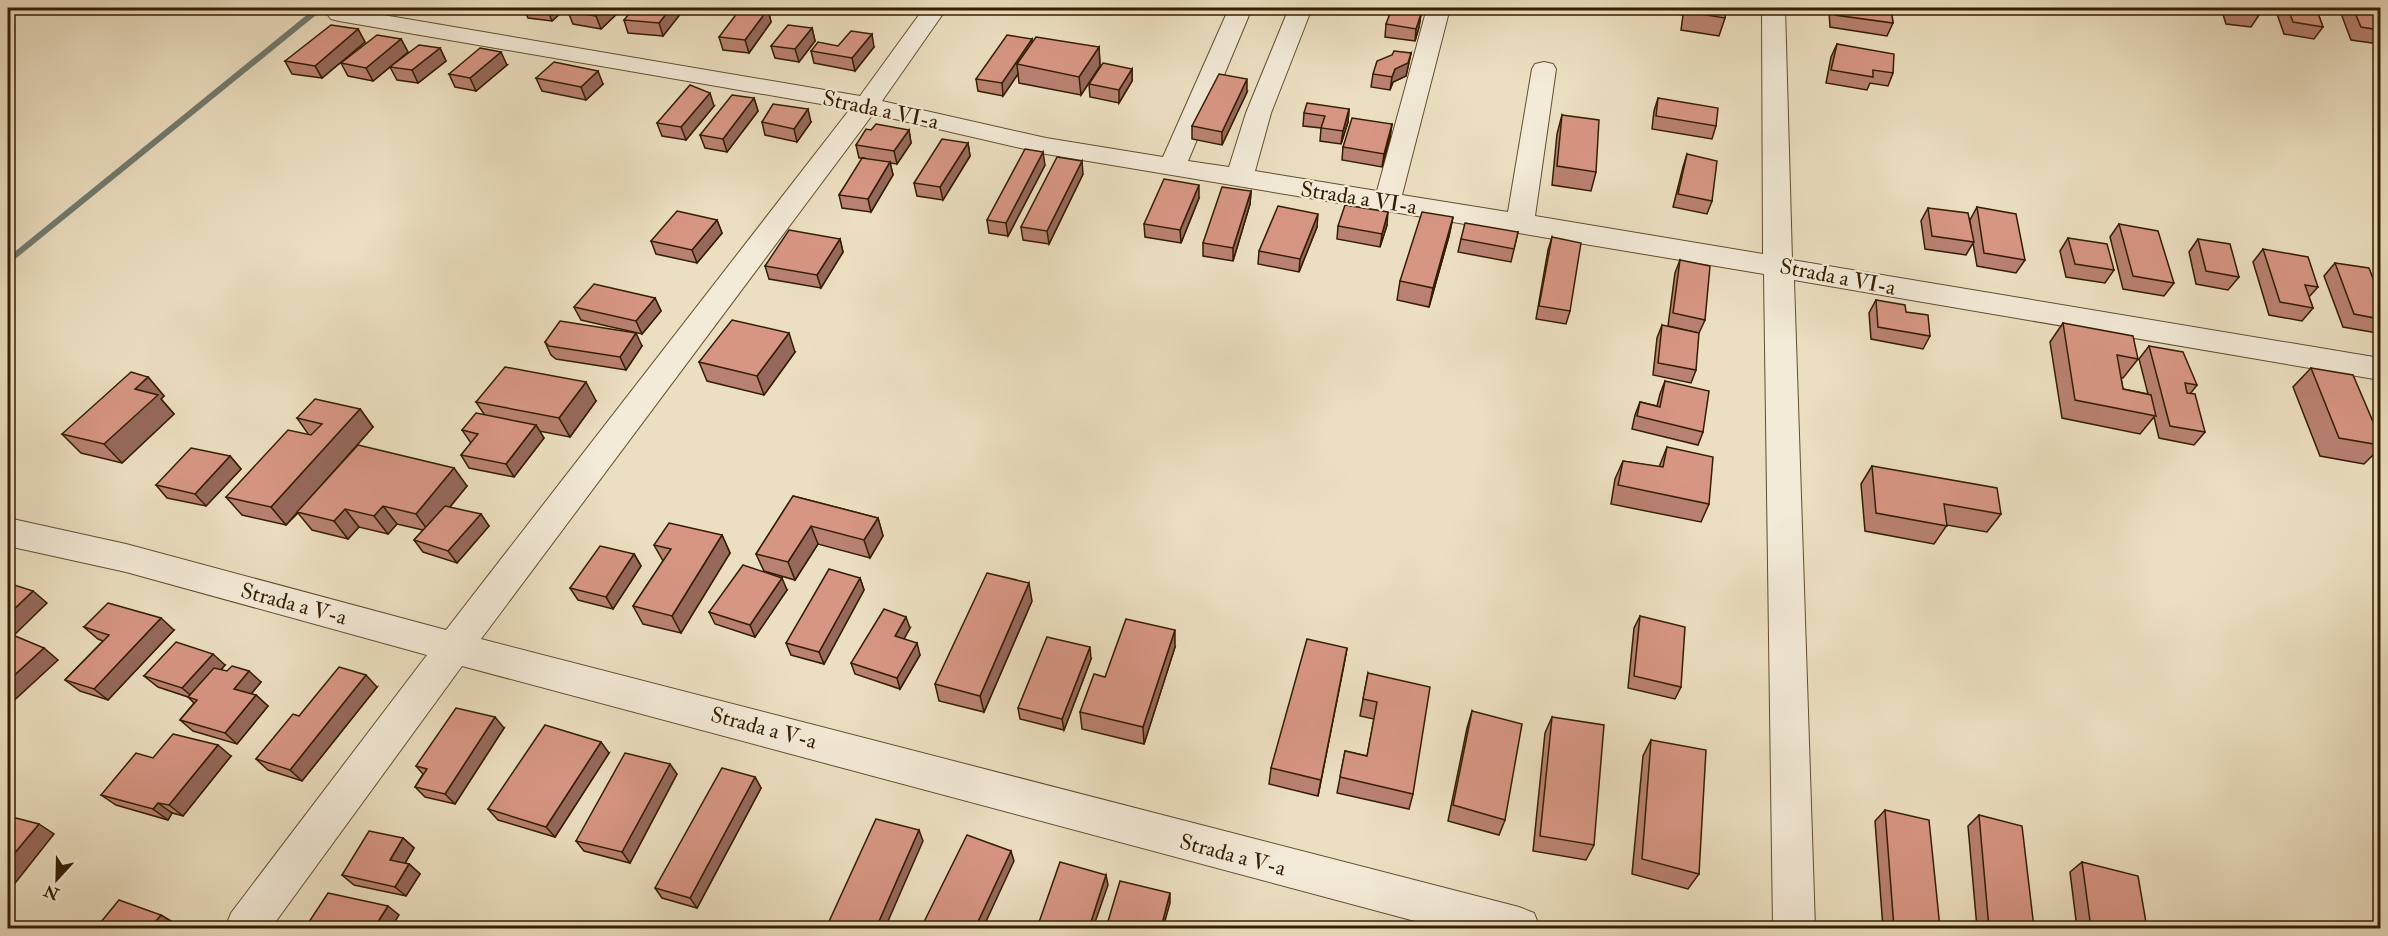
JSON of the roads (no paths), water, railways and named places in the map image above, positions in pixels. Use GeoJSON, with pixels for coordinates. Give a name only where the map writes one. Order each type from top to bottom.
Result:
{"type":"FeatureCollection","features":[{"type":"Feature","properties":{"kind":"street"},"geometry":{"type":"LineString","coordinates":[[246,928],[454,648],[867,104],[936,8]]}},
{"type":"Feature","properties":{"kind":"street"},"geometry":{"type":"LineString","coordinates":[[1172,167],[1241,8]]}},
{"type":"Feature","properties":{"kind":"street"},"geometry":{"type":"LineString","coordinates":[[1240,178],[1270,82],[1301,8]]}},
{"type":"Feature","properties":{"kind":"street"},"geometry":{"type":"LineString","coordinates":[[1386,201],[1394,183],[1439,8]]}},
{"type":"Feature","properties":{"kind":"street"},"geometry":{"type":"LineString","coordinates":[[1774,8],[1794,928]]}},
{"type":"Feature","properties":{"kind":"street","name":"Strada a VI-a"},"geometry":{"type":"LineString","coordinates":[[339,14],[867,104],[1046,146],[1778,265],[1830,277],[2380,369]]}},
{"type":"Feature","properties":{"kind":"street"},"geometry":{"type":"LineString","coordinates":[[1520,223],[1544,69]]}},
{"type":"Feature","properties":{"kind":"street","name":"Strada a V-a"},"geometry":{"type":"LineString","coordinates":[[8,532],[126,558],[454,648],[946,775],[1304,873],[1519,928]]}},
{"type":"Feature","properties":{"kind":"waterway"},"geometry":{"type":"LineString","coordinates":[[8,261],[320,8]]}}]}
